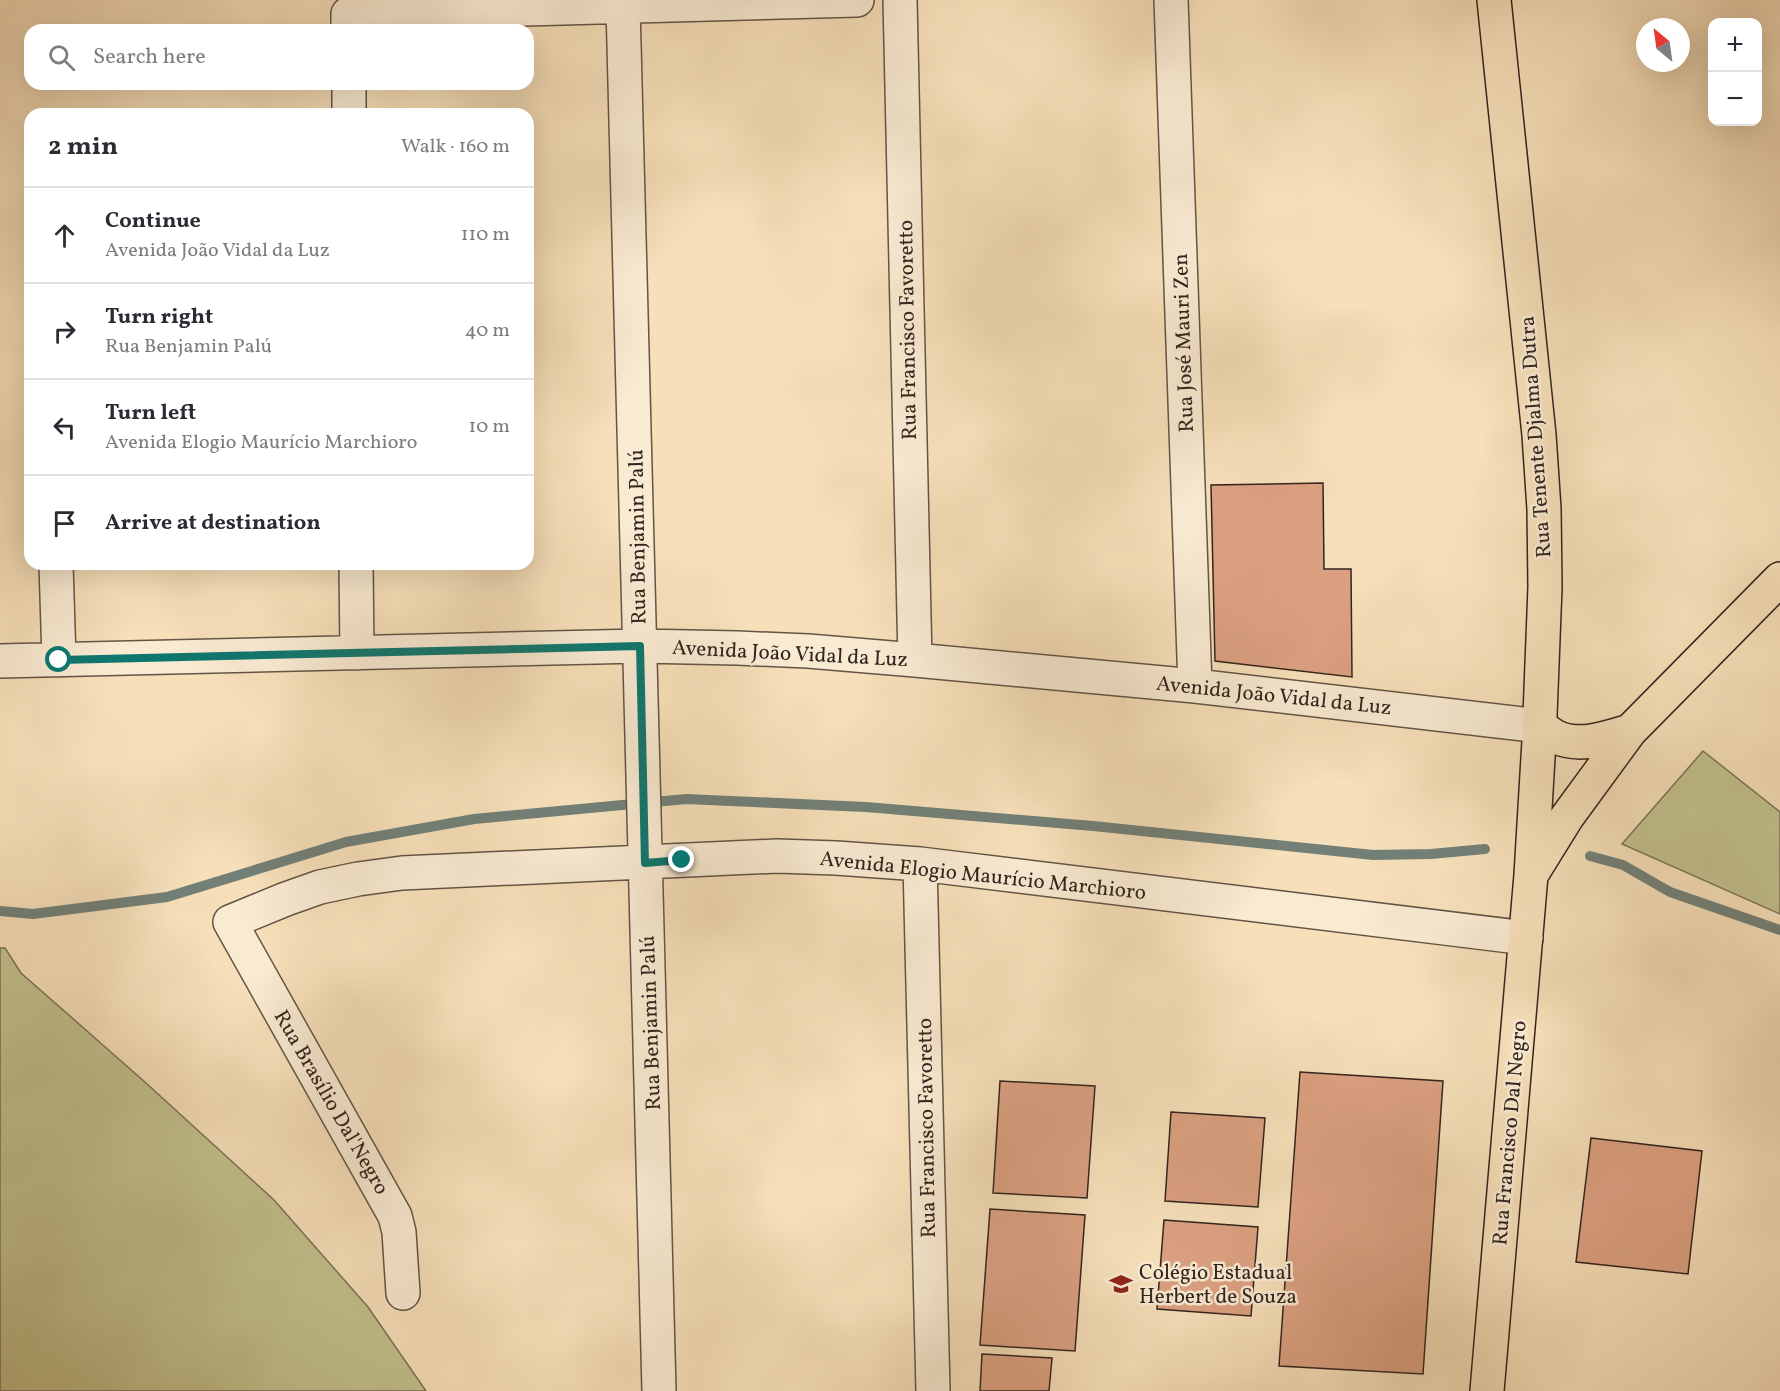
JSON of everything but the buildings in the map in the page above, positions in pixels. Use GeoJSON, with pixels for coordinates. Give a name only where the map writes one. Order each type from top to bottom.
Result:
{"type":"FeatureCollection","features":[{"type":"Feature","properties":{"kind":"main road","name":"Rua Tenente Djalma Dutra"},"geometry":{"type":"LineString","coordinates":[[1494,0],[1539,435],[1544,509],[1545,588],[1531,875]]}},
{"type":"Feature","properties":{"kind":"main road"},"geometry":{"type":"LineString","coordinates":[[1531,875],[1568,817],[1630,731],[1780,579]]}},
{"type":"Feature","properties":{"kind":"main road"},"geometry":{"type":"LineString","coordinates":[[1540,726],[1556,737],[1575,742],[1595,741],[1630,731]]}},
{"type":"Feature","properties":{"kind":"main road","name":"Rua Francisco Dal Negro"},"geometry":{"type":"LineString","coordinates":[[1487,1391],[1531,875]]}},
{"type":"Feature","properties":{"kind":"street"},"geometry":{"type":"LineString","coordinates":[[348,22],[623,6],[857,0]]}},
{"type":"Feature","properties":{"kind":"street","name":"Rua Francisco Favoretto"},"geometry":{"type":"LineString","coordinates":[[900,0],[915,660]]}},
{"type":"Feature","properties":{"kind":"street","name":"Rua José Mauri Zen"},"geometry":{"type":"LineString","coordinates":[[1172,0],[1195,686]]}},
{"type":"Feature","properties":{"kind":"street","name":"Rua Benjamin Palú"},"geometry":{"type":"LineString","coordinates":[[623,6],[660,1391]]}},
{"type":"Feature","properties":{"kind":"street"},"geometry":{"type":"LineString","coordinates":[[349,90],[349,108]]}},
{"type":"Feature","properties":{"kind":"street"},"geometry":{"type":"LineString","coordinates":[[56,570],[59,660]]}},
{"type":"Feature","properties":{"kind":"street"},"geometry":{"type":"LineString","coordinates":[[356,570],[357,653]]}},
{"type":"Feature","properties":{"kind":"street","name":"Avenida João Vidal da Luz"},"geometry":{"type":"LineString","coordinates":[[0,662],[640,646],[737,648],[808,651],[1195,686],[1540,726]]}},
{"type":"Feature","properties":{"kind":"street","name":"Avenida Elogio Maurício Marchioro"},"geometry":{"type":"LineString","coordinates":[[230,922],[320,887],[358,879],[645,848],[734,857],[836,858],[920,864],[1526,938]]}},
{"type":"Feature","properties":{"kind":"street","name":"Rua Francisco Favoretto"},"geometry":{"type":"LineString","coordinates":[[920,864],[933,1391]]}},
{"type":"Feature","properties":{"kind":"street","name":"Rua Brasílio Dal'Negro"},"geometry":{"type":"LineString","coordinates":[[230,922],[395,1216],[399,1232],[403,1293]]}},
{"type":"Feature","properties":{"kind":"shaded area"},"geometry":{"type":"Polygon","coordinates":[[[1703,751],[1780,812],[1780,914],[1622,844],[1703,751]]]}},
{"type":"Feature","properties":{"kind":"shaded area"},"geometry":{"type":"Polygon","coordinates":[[[0,948],[5,948],[21,973],[274,1200],[368,1307],[426,1391],[0,1391],[0,948]]]}},
{"type":"Feature","properties":{"kind":"waterway"},"geometry":{"type":"LineString","coordinates":[[0,911],[33,914],[167,897],[346,842],[474,819],[686,799],[866,807],[1093,826],[1373,855],[1431,854],[1485,849]]}},
{"type":"Feature","properties":{"kind":"waterway"},"geometry":{"type":"LineString","coordinates":[[1590,856],[1623,865],[1670,892],[1780,930]]}},
{"type":"Feature","properties":{"kind":"place","name":"Colégio Estadual Herbert de Souza"},"geometry":{"type":"Point","coordinates":[1121,1284]}},
{"type":"Feature","properties":{"kind":"route"},"geometry":{"type":"LineString","coordinates":[[59,660],[640,646],[645,863],[682,860]]}}]}
